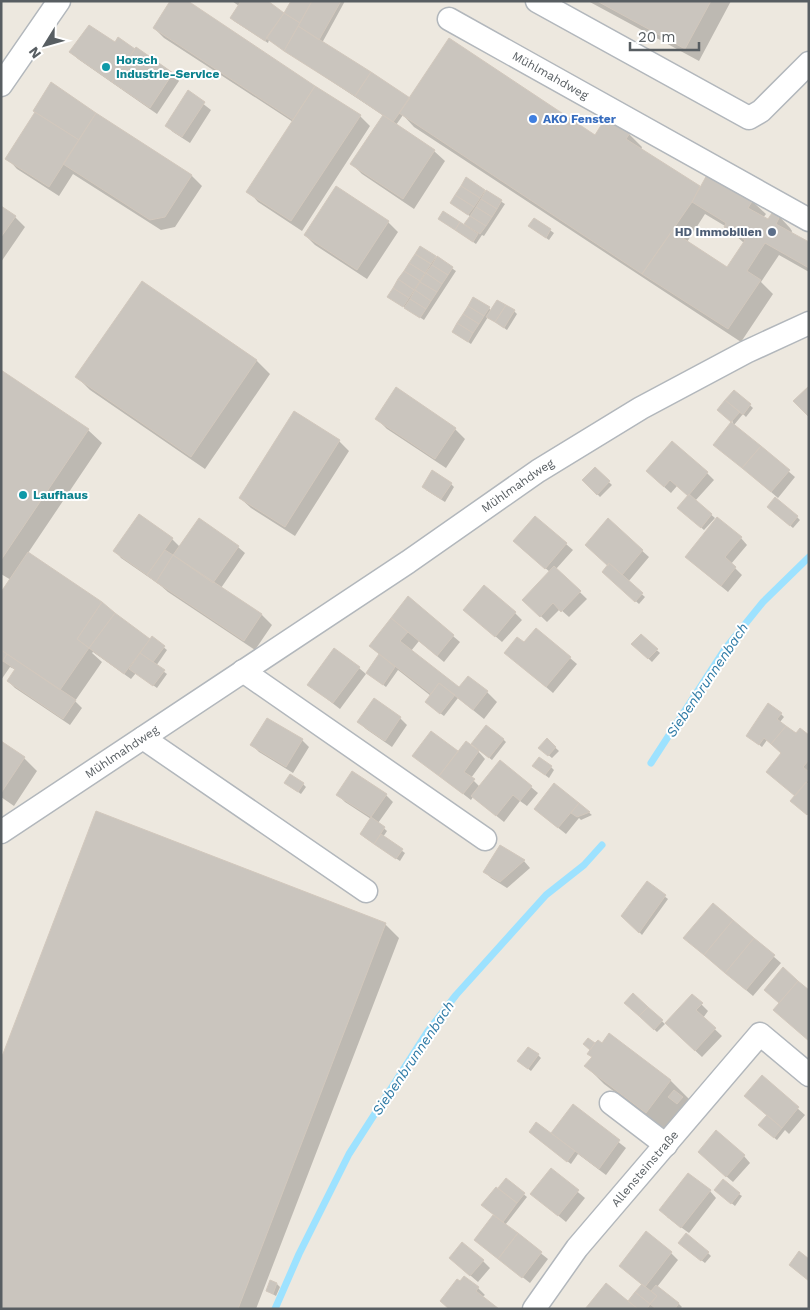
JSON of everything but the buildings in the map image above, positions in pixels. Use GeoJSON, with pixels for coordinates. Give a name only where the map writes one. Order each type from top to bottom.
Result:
{"type":"FeatureCollection","features":[{"type":"Feature","properties":{"kind":"street"},"geometry":{"type":"LineString","coordinates":[[1,85],[59,1]]}},
{"type":"Feature","properties":{"kind":"street"},"geometry":{"type":"LineString","coordinates":[[537,1],[749,118],[761,111],[809,63]]}},
{"type":"Feature","properties":{"kind":"street","name":"Mühlmahdweg"},"geometry":{"type":"LineString","coordinates":[[449,19],[809,220]]}},
{"type":"Feature","properties":{"kind":"street","name":"Mühlmahdweg"},"geometry":{"type":"LineString","coordinates":[[1,832],[408,562],[545,467],[641,408],[746,352],[809,322]]}},
{"type":"Feature","properties":{"kind":"street"},"geometry":{"type":"LineString","coordinates":[[242,671],[485,839]]}},
{"type":"Feature","properties":{"kind":"street"},"geometry":{"type":"LineString","coordinates":[[143,738],[366,891]]}},
{"type":"Feature","properties":{"kind":"street","name":"Allensteinstraße"},"geometry":{"type":"LineString","coordinates":[[534,1309],[577,1248],[760,1034],[809,1075]]}},
{"type":"Feature","properties":{"kind":"street"},"geometry":{"type":"LineString","coordinates":[[611,1103],[666,1145]]}},
{"type":"Feature","properties":{"kind":"waterway","name":"Siebenbrunnenbach"},"geometry":{"type":"LineString","coordinates":[[651,763],[725,649],[763,602],[809,557]]}},
{"type":"Feature","properties":{"kind":"waterway","name":"Siebenbrunnenbach"},"geometry":{"type":"LineString","coordinates":[[275,1309],[299,1254],[349,1154],[428,1031],[456,995],[546,895],[584,865],[602,845]]}},
{"type":"Feature","properties":{"kind":"place","name":"Horsch Industrie-Service"},"geometry":{"type":"Point","coordinates":[106,67]}},
{"type":"Feature","properties":{"kind":"place","name":"AKO Fenster"},"geometry":{"type":"Point","coordinates":[533,119]}},
{"type":"Feature","properties":{"kind":"place","name":"HD Immobilien"},"geometry":{"type":"Point","coordinates":[772,232]}},
{"type":"Feature","properties":{"kind":"place","name":"Laufhaus"},"geometry":{"type":"Point","coordinates":[23,495]}}]}
